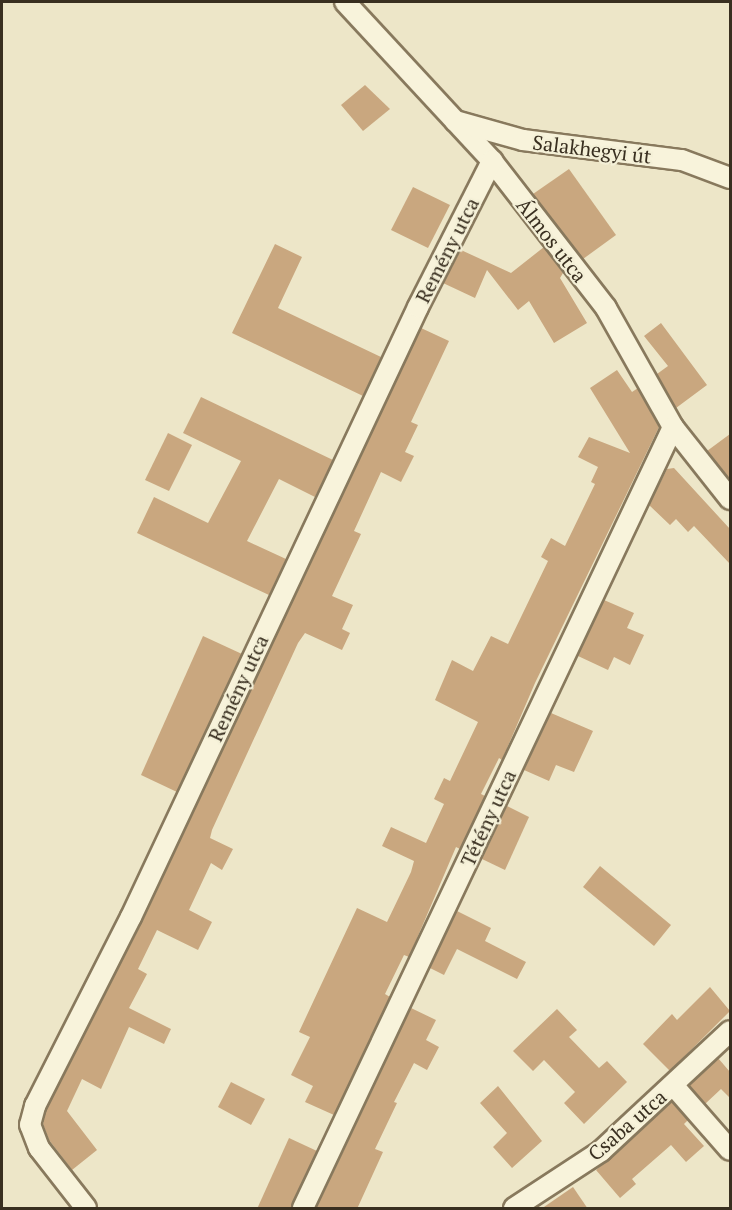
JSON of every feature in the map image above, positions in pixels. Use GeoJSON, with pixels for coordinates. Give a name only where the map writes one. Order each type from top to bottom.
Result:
{"type":"FeatureCollection","features":[{"type":"Feature","properties":{"kind":"street","name":"Álmos utca"},"geometry":{"type":"LineString","coordinates":[[351,9],[452,121],[492,161],[606,308],[673,427],[730,499]]}},
{"type":"Feature","properties":{"kind":"street","name":"Salakhegyi út"},"geometry":{"type":"LineString","coordinates":[[452,121],[523,140],[682,160],[730,178]]}},
{"type":"Feature","properties":{"kind":"street","name":"Remény utca"},"geometry":{"type":"LineString","coordinates":[[86,1209],[39,1148],[30,1125],[35,1106],[131,917],[413,317],[492,161]]}},
{"type":"Feature","properties":{"kind":"street","name":"Tétény utca"},"geometry":{"type":"LineString","coordinates":[[303,1209],[673,427]]}},
{"type":"Feature","properties":{"kind":"street","name":"Csaba utca"},"geometry":{"type":"LineString","coordinates":[[514,1209],[601,1151],[730,1031]]}},
{"type":"Feature","properties":{"kind":"street"},"geometry":{"type":"LineString","coordinates":[[673,1085],[730,1150]]}},
{"type":"Feature","properties":{"kind":"building"},"geometry":{"type":"Polygon","coordinates":[[[365,85],[390,109],[363,131],[341,105],[365,85]]]}},
{"type":"Feature","properties":{"kind":"building"},"geometry":{"type":"Polygon","coordinates":[[[569,169],[616,235],[583,259],[533,194],[569,169]]]}},
{"type":"Feature","properties":{"kind":"building"},"geometry":{"type":"Polygon","coordinates":[[[413,187],[450,205],[428,248],[391,230],[413,187]]]}},
{"type":"Feature","properties":{"kind":"building"},"geometry":{"type":"Polygon","coordinates":[[[275,244],[302,257],[278,308],[381,357],[363,396],[232,333],[275,244]]]}},
{"type":"Feature","properties":{"kind":"building"},"geometry":{"type":"Polygon","coordinates":[[[544,247],[563,273],[560,278],[587,323],[554,343],[529,301],[518,310],[487,270],[475,298],[443,283],[461,250],[511,273],[544,247]]]}},
{"type":"Feature","properties":{"kind":"building"},"geometry":{"type":"Polygon","coordinates":[[[661,323],[707,385],[676,408],[657,374],[668,366],[644,336],[661,323]]]}},
{"type":"Feature","properties":{"kind":"building"},"geometry":{"type":"Polygon","coordinates":[[[421,328],[449,341],[411,422],[418,425],[405,452],[414,456],[401,482],[381,472],[354,531],[361,534],[332,596],[353,605],[342,629],[350,633],[342,650],[305,633],[298,643],[212,830],[210,838],[233,849],[222,870],[211,863],[189,910],[212,922],[198,950],[157,930],[138,969],[147,974],[129,1008],[171,1029],[164,1044],[129,1027],[101,1089],[82,1079],[67,1111],[97,1150],[72,1170],[49,1140],[43,1124],[46,1110],[142,922],[421,328]]]}},
{"type":"Feature","properties":{"kind":"building"},"geometry":{"type":"Polygon","coordinates":[[[617,370],[632,392],[638,388],[659,427],[535,683],[502,760],[499,758],[481,794],[485,796],[460,849],[456,847],[409,957],[404,955],[385,994],[390,997],[334,1115],[305,1102],[313,1086],[291,1075],[310,1037],[299,1032],[357,908],[387,922],[411,872],[414,861],[382,846],[391,827],[426,843],[444,804],[434,799],[444,778],[450,781],[478,722],[435,700],[452,660],[473,671],[491,636],[508,644],[548,561],[541,557],[551,538],[565,546],[595,484],[591,482],[598,467],[578,457],[589,437],[630,453],[590,388],[617,370]]]}},
{"type":"Feature","properties":{"kind":"building"},"geometry":{"type":"Polygon","coordinates":[[[201,397],[333,460],[315,497],[279,479],[247,541],[286,559],[269,595],[137,533],[154,497],[208,523],[241,461],[183,433],[201,397]]]}},
{"type":"Feature","properties":{"kind":"building"},"geometry":{"type":"Polygon","coordinates":[[[168,433],[192,445],[169,491],[145,480],[168,433]]]}},
{"type":"Feature","properties":{"kind":"building"},"geometry":{"type":"Polygon","coordinates":[[[730,434],[730,480],[707,451],[730,434]]]}},
{"type":"Feature","properties":{"kind":"building"},"geometry":{"type":"Polygon","coordinates":[[[674,468],[730,529],[730,564],[694,526],[688,532],[676,519],[670,525],[649,505],[667,469],[674,468]]]}},
{"type":"Feature","properties":{"kind":"building"},"geometry":{"type":"Polygon","coordinates":[[[604,600],[634,613],[627,628],[644,635],[630,665],[614,657],[608,670],[578,656],[604,600]]]}},
{"type":"Feature","properties":{"kind":"building"},"geometry":{"type":"Polygon","coordinates":[[[203,636],[242,654],[177,792],[141,775],[203,636]]]}},
{"type":"Feature","properties":{"kind":"building"},"geometry":{"type":"Polygon","coordinates":[[[551,713],[593,731],[574,772],[556,765],[549,781],[524,770],[551,713]]]}},
{"type":"Feature","properties":{"kind":"building"},"geometry":{"type":"Polygon","coordinates":[[[507,806],[529,817],[505,870],[482,859],[507,806]]]}},
{"type":"Feature","properties":{"kind":"building"},"geometry":{"type":"Polygon","coordinates":[[[600,866],[671,925],[654,946],[583,887],[600,866]]]}},
{"type":"Feature","properties":{"kind":"building"},"geometry":{"type":"Polygon","coordinates":[[[457,911],[491,928],[485,941],[526,962],[517,979],[457,949],[444,975],[430,968],[457,911]]]}},
{"type":"Feature","properties":{"kind":"building"},"geometry":{"type":"Polygon","coordinates":[[[710,987],[730,1011],[670,1071],[643,1044],[672,1014],[677,1020],[710,987]]]}},
{"type":"Feature","properties":{"kind":"building"},"geometry":{"type":"Polygon","coordinates":[[[411,1008],[436,1020],[426,1040],[439,1047],[427,1070],[414,1063],[394,1102],[397,1103],[375,1149],[383,1152],[357,1209],[316,1209],[411,1008]]]}},
{"type":"Feature","properties":{"kind":"building"},"geometry":{"type":"Polygon","coordinates":[[[557,1009],[577,1030],[569,1037],[599,1068],[607,1061],[627,1082],[584,1124],[564,1103],[575,1092],[544,1060],[533,1071],[513,1051],[557,1009]]]}},
{"type":"Feature","properties":{"kind":"building"},"geometry":{"type":"Polygon","coordinates":[[[718,1058],[730,1072],[730,1098],[721,1089],[705,1104],[689,1085],[718,1058]]]}},
{"type":"Feature","properties":{"kind":"building"},"geometry":{"type":"Polygon","coordinates":[[[231,1082],[265,1099],[251,1125],[218,1107],[231,1082]]]}},
{"type":"Feature","properties":{"kind":"building"},"geometry":{"type":"Polygon","coordinates":[[[498,1086],[542,1141],[512,1168],[493,1147],[507,1133],[480,1103],[498,1086]]]}},
{"type":"Feature","properties":{"kind":"building"},"geometry":{"type":"Polygon","coordinates":[[[672,1102],[688,1120],[684,1124],[704,1146],[686,1162],[671,1145],[632,1179],[636,1184],[620,1198],[596,1170],[672,1102]]]}},
{"type":"Feature","properties":{"kind":"building"},"geometry":{"type":"Polygon","coordinates":[[[289,1138],[317,1151],[291,1209],[257,1209],[289,1138]]]}},
{"type":"Feature","properties":{"kind":"building"},"geometry":{"type":"Polygon","coordinates":[[[573,1187],[588,1209],[541,1209],[573,1187]]]}}]}
